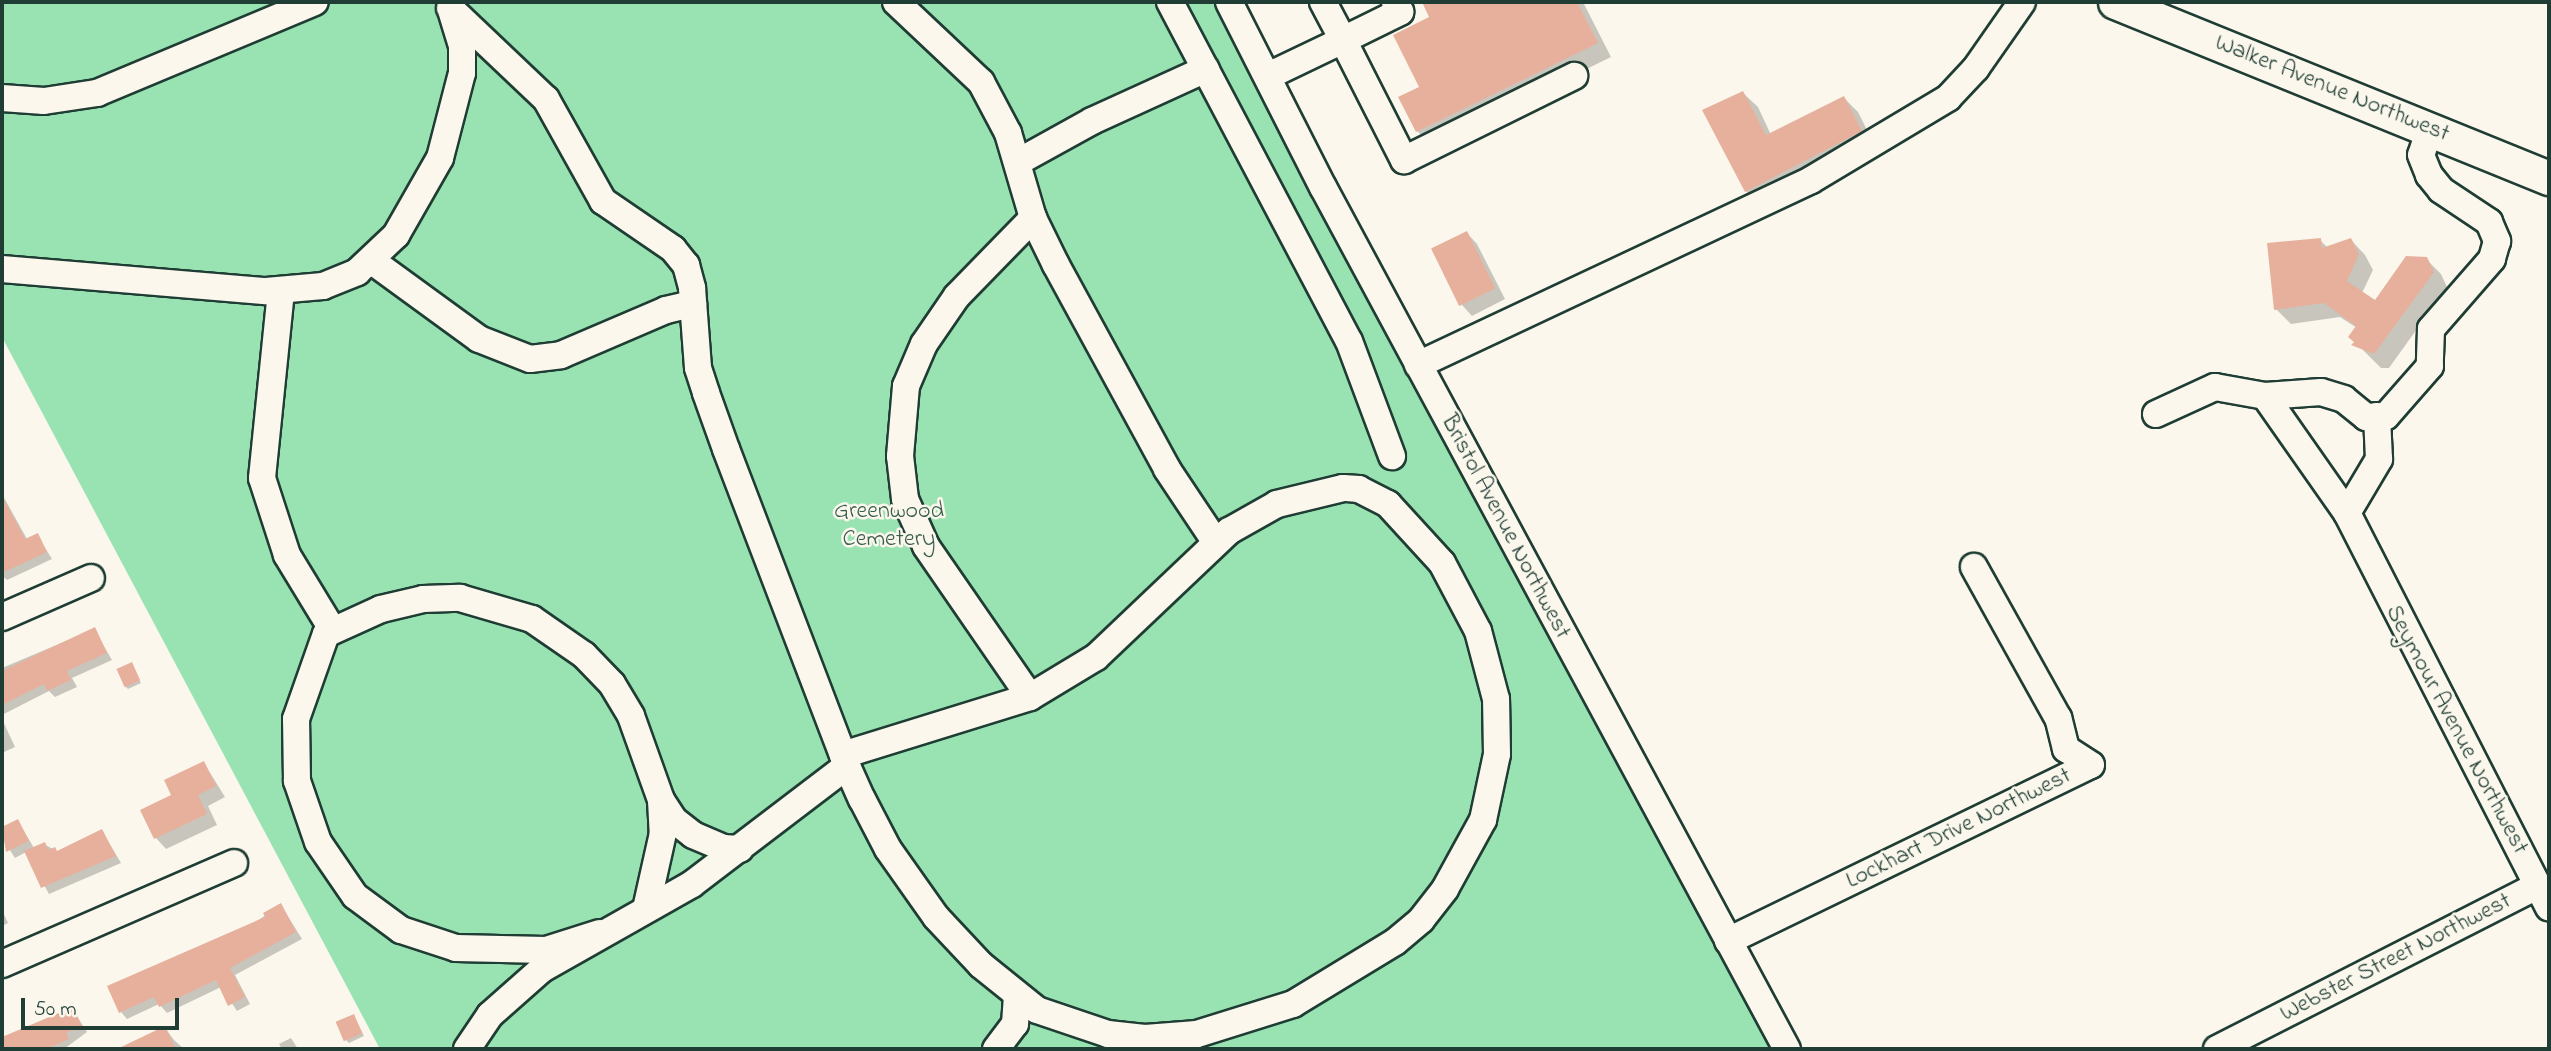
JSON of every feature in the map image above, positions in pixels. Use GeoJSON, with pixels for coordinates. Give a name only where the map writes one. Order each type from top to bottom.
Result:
{"type":"FeatureCollection","features":[{"type":"Feature","properties":{"kind":"main road","name":"Walker Avenue Northwest"},"geometry":{"type":"LineString","coordinates":[[2115,2],[2549,178]]}},
{"type":"Feature","properties":{"kind":"street"},"geometry":{"type":"LineString","coordinates":[[2,98],[44,101],[97,93],[315,2]]}},
{"type":"Feature","properties":{"kind":"street"},"geometry":{"type":"LineString","coordinates":[[896,2],[972,69],[1008,133],[1034,218],[1123,392],[1215,541]]}},
{"type":"Feature","properties":{"kind":"street"},"geometry":{"type":"LineString","coordinates":[[1170,2],[1349,341],[1392,456]]}},
{"type":"Feature","properties":{"kind":"street","name":"Bristol Avenue Northwest"},"geometry":{"type":"LineString","coordinates":[[1229,2],[1418,365],[1787,1049]]}},
{"type":"Feature","properties":{"kind":"street"},"geometry":{"type":"LineString","coordinates":[[1323,2],[1404,160],[1574,76]]}},
{"type":"Feature","properties":{"kind":"street"},"geometry":{"type":"LineString","coordinates":[[1268,76],[1400,12],[1395,2]]}},
{"type":"Feature","properties":{"kind":"street"},"geometry":{"type":"LineString","coordinates":[[1418,365],[1811,180],[1948,98],[1976,68],[2022,2]]}},
{"type":"Feature","properties":{"kind":"street"},"geometry":{"type":"LineString","coordinates":[[2,269],[124,282],[281,290],[323,286],[372,261],[396,235],[431,179],[449,135],[463,60],[449,5]]}},
{"type":"Feature","properties":{"kind":"street"},"geometry":{"type":"LineString","coordinates":[[449,5],[546,99],[603,201],[680,256],[690,276],[694,342],[706,393],[845,761],[882,839],[915,888],[981,965],[1017,996],[1051,1017],[1088,1030],[1161,1043]]}},
{"type":"Feature","properties":{"kind":"street"},"geometry":{"type":"LineString","coordinates":[[1018,162],[1092,121],[1206,69]]}},
{"type":"Feature","properties":{"kind":"street"},"geometry":{"type":"LineString","coordinates":[[2156,414],[2215,387],[2264,396],[2321,392],[2344,399],[2366,417],[2386,416],[2430,366],[2431,329],[2491,260],[2497,241],[2490,222],[2441,190],[2430,175],[2421,155],[2430,128]]}},
{"type":"Feature","properties":{"kind":"street"},"geometry":{"type":"LineString","coordinates":[[1030,697],[926,546],[905,499],[900,456],[906,386],[924,344],[957,296],[1034,218]]}},
{"type":"Feature","properties":{"kind":"street"},"geometry":{"type":"LineString","coordinates":[[372,261],[479,339],[530,359],[561,355],[666,310],[693,304]]}},
{"type":"Feature","properties":{"kind":"street"},"geometry":{"type":"LineString","coordinates":[[281,290],[262,478],[287,555],[332,629]]}},
{"type":"Feature","properties":{"kind":"street","name":"Seymour Avenue Northwest"},"geometry":{"type":"LineString","coordinates":[[2264,396],[2347,513],[2383,590],[2543,896]]}},
{"type":"Feature","properties":{"kind":"street"},"geometry":{"type":"LineString","coordinates":[[2347,513],[2379,459],[2377,416]]}},
{"type":"Feature","properties":{"kind":"street"},"geometry":{"type":"LineString","coordinates":[[467,1049],[479,1026],[542,969],[600,933],[692,884],[740,849],[845,761],[1030,697],[1096,657],[1215,541],[1262,511],[1322,491],[1359,489],[1388,504],[1442,564],[1478,631],[1496,699],[1497,754],[1490,797],[1463,862],[1409,930],[1371,958],[1276,1012],[1129,1049]]}},
{"type":"Feature","properties":{"kind":"street","name":"Lockhart Drive Northwest"},"geometry":{"type":"LineString","coordinates":[[1728,941],[2091,765],[2066,749],[2058,718],[1974,567]]}},
{"type":"Feature","properties":{"kind":"street"},"geometry":{"type":"LineString","coordinates":[[2,617],[91,578]]}},
{"type":"Feature","properties":{"kind":"street"},"geometry":{"type":"LineString","coordinates":[[600,933],[546,950],[456,948],[412,936],[386,922],[341,880],[305,814],[295,745],[301,696],[321,640],[332,629],[381,609],[442,598],[479,601],[532,619],[584,654],[612,684],[642,740],[661,800],[663,833],[646,909]]}},
{"type":"Feature","properties":{"kind":"street"},"geometry":{"type":"LineString","coordinates":[[661,800],[674,820],[692,835],[723,848],[740,849]]}},
{"type":"Feature","properties":{"kind":"street"},"geometry":{"type":"LineString","coordinates":[[2,964],[234,863]]}},
{"type":"Feature","properties":{"kind":"street","name":"Webster Street Northwest"},"geometry":{"type":"LineString","coordinates":[[2217,1049],[2543,896]]}},
{"type":"Feature","properties":{"kind":"street"},"geometry":{"type":"LineString","coordinates":[[996,1049],[1015,1024],[1017,996]]}},
{"type":"Feature","properties":{"kind":"green space","name":"Greenwood Cemetery"},"geometry":{"type":"Polygon","coordinates":[[[2,2],[1229,2],[1776,1049],[380,1049],[2,337],[2,2]]]}},
{"type":"Feature","properties":{"kind":"building"},"geometry":{"type":"Polygon","coordinates":[[[1422,2],[1577,2],[1598,43],[1416,132],[1398,97],[1419,87],[1393,35],[1429,17],[1422,2]]]}},
{"type":"Feature","properties":{"kind":"building"},"geometry":{"type":"Polygon","coordinates":[[[1743,91],[1766,135],[1844,96],[1862,131],[1745,192],[1702,110],[1743,91]]]}},
{"type":"Feature","properties":{"kind":"building"},"geometry":{"type":"Polygon","coordinates":[[[1467,231],[1495,289],[1459,306],[1431,249],[1467,231]]]}},
{"type":"Feature","properties":{"kind":"building"},"geometry":{"type":"Polygon","coordinates":[[[2321,238],[2322,248],[2351,238],[2359,254],[2347,281],[2375,300],[2406,256],[2427,257],[2434,272],[2374,354],[2351,345],[2354,342],[2348,337],[2356,326],[2324,303],[2274,310],[2267,243],[2321,238]]]}},
{"type":"Feature","properties":{"kind":"building"},"geometry":{"type":"Polygon","coordinates":[[[2,496],[25,539],[38,533],[47,552],[2,573],[2,496]]]}},
{"type":"Feature","properties":{"kind":"building"},"geometry":{"type":"Polygon","coordinates":[[[95,627],[107,653],[67,671],[71,680],[47,691],[44,684],[2,705],[2,671],[95,627]]]}},
{"type":"Feature","properties":{"kind":"building"},"geometry":{"type":"Polygon","coordinates":[[[132,662],[140,680],[125,687],[116,669],[132,662]]]}},
{"type":"Feature","properties":{"kind":"building"},"geometry":{"type":"Polygon","coordinates":[[[204,761],[216,786],[198,795],[207,814],[154,839],[140,810],[171,795],[164,780],[204,761]]]}},
{"type":"Feature","properties":{"kind":"building"},"geometry":{"type":"Polygon","coordinates":[[[18,819],[29,841],[6,852],[2,827],[18,819]]]}},
{"type":"Feature","properties":{"kind":"building"},"geometry":{"type":"Polygon","coordinates":[[[102,829],[116,856],[41,888],[24,851],[45,842],[48,850],[55,847],[57,851],[102,829]]]}},
{"type":"Feature","properties":{"kind":"building"},"geometry":{"type":"Polygon","coordinates":[[[281,903],[296,932],[230,968],[245,997],[228,1006],[216,980],[159,1007],[154,997],[119,1013],[107,986],[265,917],[263,913],[281,903]]]}},
{"type":"Feature","properties":{"kind":"building"},"geometry":{"type":"Polygon","coordinates":[[[73,1007],[82,1026],[66,1033],[69,1039],[47,1049],[2,1049],[2,1037],[73,1007]]]}},
{"type":"Feature","properties":{"kind":"building"},"geometry":{"type":"Polygon","coordinates":[[[354,1014],[362,1033],[344,1041],[336,1022],[354,1014]]]}},
{"type":"Feature","properties":{"kind":"building"},"geometry":{"type":"Polygon","coordinates":[[[165,1026],[176,1049],[117,1049],[165,1026]]]}}]}
